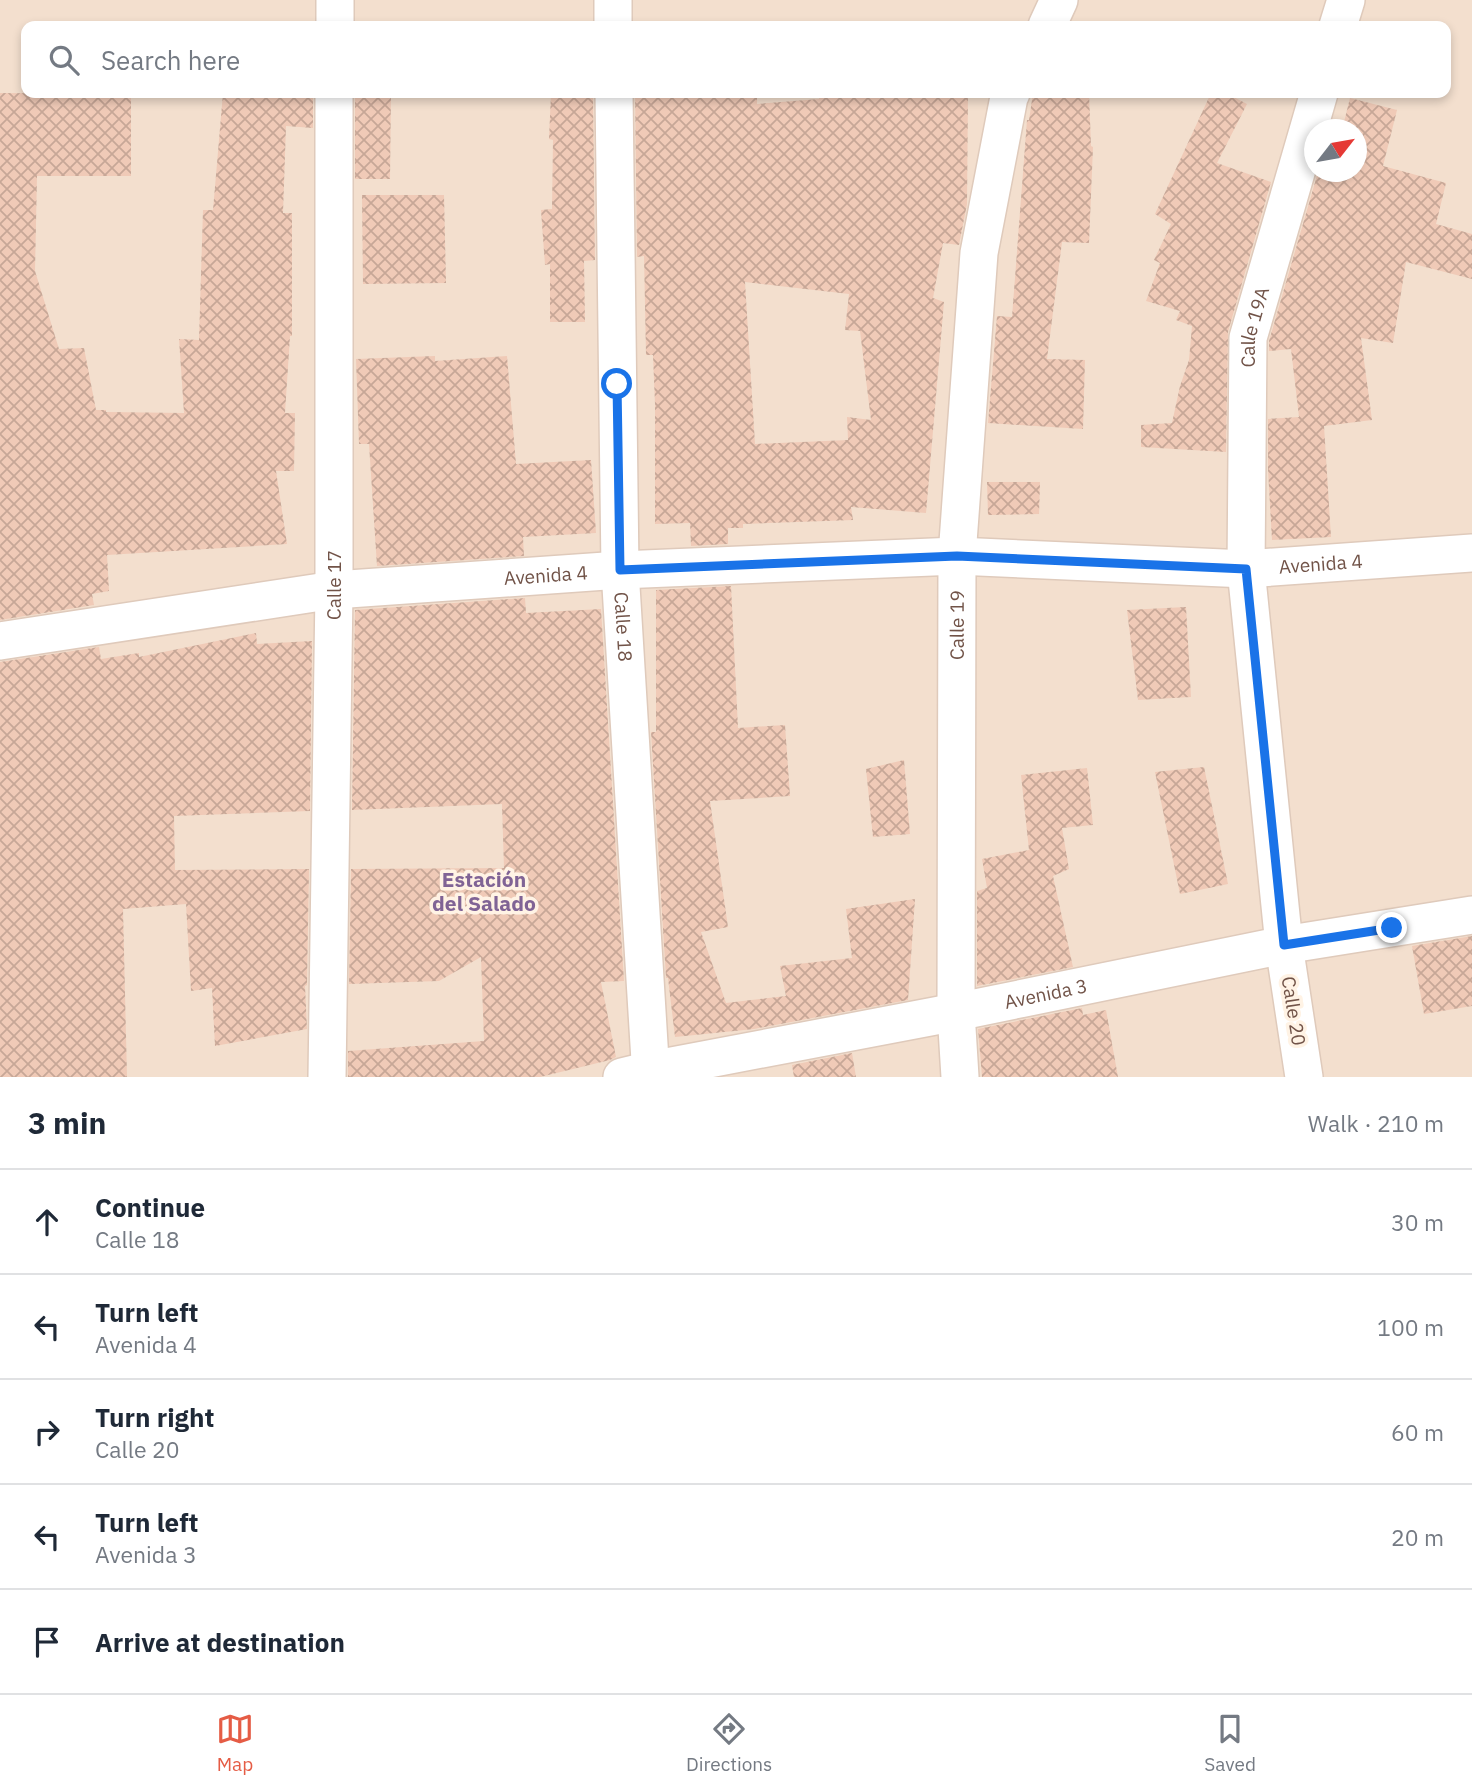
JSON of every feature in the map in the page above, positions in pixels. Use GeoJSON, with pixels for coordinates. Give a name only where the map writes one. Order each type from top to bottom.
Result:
{"type":"FeatureCollection","features":[{"type":"Feature","properties":{"kind":"street"},"geometry":{"type":"LineString","coordinates":[[335,0],[335,21]]}},
{"type":"Feature","properties":{"kind":"street"},"geometry":{"type":"LineString","coordinates":[[613,0],[613,21]]}},
{"type":"Feature","properties":{"kind":"street"},"geometry":{"type":"LineString","coordinates":[[1049,21],[1059,0]]}},
{"type":"Feature","properties":{"kind":"street"},"geometry":{"type":"LineString","coordinates":[[1340,21],[1346,0]]}},
{"type":"Feature","properties":{"kind":"street","name":"Calle 17"},"geometry":{"type":"LineString","coordinates":[[327,1077],[334,590],[334,98]]}},
{"type":"Feature","properties":{"kind":"street","name":"Calle 18"},"geometry":{"type":"LineString","coordinates":[[614,98],[620,570],[641,1075]]}},
{"type":"Feature","properties":{"kind":"street","name":"Calle 19"},"geometry":{"type":"LineString","coordinates":[[960,1077],[956,1012],[957,556],[979,253],[1009,98]]}},
{"type":"Feature","properties":{"kind":"street","name":"Calle 19A"},"geometry":{"type":"LineString","coordinates":[[1246,569],[1248,338],[1318,98]]}},
{"type":"Feature","properties":{"kind":"street","name":"Avenida 4"},"geometry":{"type":"LineString","coordinates":[[0,640],[334,590],[620,570],[957,556],[1246,569],[1472,553]]}},
{"type":"Feature","properties":{"kind":"street","name":"Calle 20"},"geometry":{"type":"LineString","coordinates":[[1246,569],[1284,945],[1304,1077]]}},
{"type":"Feature","properties":{"kind":"street","name":"Avenida 3"},"geometry":{"type":"LineString","coordinates":[[641,1075],[1284,945],[1472,915]]}},
{"type":"Feature","properties":{"kind":"shaded area"},"geometry":{"type":"Polygon","coordinates":[[[0,0],[1472,0],[1472,1077],[0,1077],[0,0]]]}},
{"type":"Feature","properties":{"kind":"building"},"geometry":{"type":"Polygon","coordinates":[[[0,93],[21,93],[21,98],[131,98],[131,176],[37,176],[35,271],[59,349],[84,348],[96,410],[106,412],[184,413],[179,339],[199,340],[203,210],[213,210],[223,98],[313,98],[313,128],[286,126],[283,213],[292,213],[292,336],[285,413],[295,413],[294,471],[276,471],[287,544],[107,555],[109,591],[92,594],[94,605],[0,620],[0,93]]]}},
{"type":"Feature","properties":{"kind":"building"},"geometry":{"type":"Polygon","coordinates":[[[355,98],[391,98],[390,179],[355,179],[355,98]]]}},
{"type":"Feature","properties":{"kind":"building"},"geometry":{"type":"Polygon","coordinates":[[[551,98],[593,98],[595,260],[584,261],[585,322],[550,322],[550,264],[545,265],[541,210],[552,209],[553,140],[549,139],[551,98]]]}},
{"type":"Feature","properties":{"kind":"building"},"geometry":{"type":"Polygon","coordinates":[[[635,98],[757,98],[757,104],[819,98],[968,98],[967,204],[959,245],[943,243],[933,298],[944,302],[926,513],[851,507],[853,520],[743,524],[743,528],[728,528],[728,544],[691,546],[690,523],[655,524],[653,355],[646,355],[644,256],[637,257],[635,98]],[[745,282],[755,444],[848,440],[847,417],[871,420],[860,331],[845,330],[849,294],[745,282]]]}},
{"type":"Feature","properties":{"kind":"building"},"geometry":{"type":"Polygon","coordinates":[[[1032,98],[1089,98],[1093,147],[1089,243],[1062,242],[1047,359],[1085,360],[1083,429],[988,423],[997,316],[1012,317],[1032,98]]]}},
{"type":"Feature","properties":{"kind":"building"},"geometry":{"type":"Polygon","coordinates":[[[1209,98],[1236,98],[1247,104],[1217,163],[1271,182],[1228,332],[1226,452],[1141,447],[1141,425],[1172,423],[1189,360],[1192,326],[1176,320],[1180,311],[1146,301],[1160,263],[1154,260],[1171,224],[1155,214],[1209,98]]]}},
{"type":"Feature","properties":{"kind":"building"},"geometry":{"type":"Polygon","coordinates":[[[1350,98],[1397,110],[1383,166],[1446,183],[1436,224],[1472,234],[1472,279],[1406,262],[1393,343],[1361,338],[1372,420],[1324,426],[1331,537],[1272,540],[1268,419],[1299,417],[1291,349],[1269,351],[1269,341],[1315,182],[1367,182],[1367,119],[1345,119],[1350,98]]]}},
{"type":"Feature","properties":{"kind":"building"},"geometry":{"type":"Polygon","coordinates":[[[362,195],[444,195],[446,283],[363,284],[362,195]]]}},
{"type":"Feature","properties":{"kind":"building"},"geometry":{"type":"Polygon","coordinates":[[[435,356],[435,361],[507,356],[516,464],[591,460],[596,533],[523,537],[524,556],[377,566],[369,444],[359,444],[356,359],[435,356]]]}},
{"type":"Feature","properties":{"kind":"building"},"geometry":{"type":"Polygon","coordinates":[[[987,482],[1040,482],[1039,514],[988,515],[987,482]]]}},
{"type":"Feature","properties":{"kind":"building"},"geometry":{"type":"Polygon","coordinates":[[[731,586],[738,728],[785,725],[790,796],[710,801],[728,927],[701,932],[726,1003],[786,996],[780,966],[852,958],[846,909],[915,899],[908,1000],[754,1029],[675,1037],[666,978],[651,732],[656,732],[656,590],[731,586]]]}},
{"type":"Feature","properties":{"kind":"building"},"geometry":{"type":"Polygon","coordinates":[[[525,598],[526,613],[601,609],[624,981],[601,982],[616,1057],[540,1077],[348,1077],[348,1051],[484,1041],[481,957],[439,981],[349,984],[351,869],[504,868],[502,804],[352,810],[355,610],[525,598]]]}},
{"type":"Feature","properties":{"kind":"building"},"geometry":{"type":"Polygon","coordinates":[[[1186,607],[1191,697],[1138,700],[1127,610],[1186,607]]]}},
{"type":"Feature","properties":{"kind":"building"},"geometry":{"type":"Polygon","coordinates":[[[256,633],[257,644],[312,641],[310,811],[174,816],[175,870],[309,869],[305,986],[307,1029],[215,1046],[212,988],[191,991],[186,904],[123,909],[127,1077],[0,1077],[0,662],[99,647],[101,659],[139,653],[139,657],[256,633]]]}},
{"type":"Feature","properties":{"kind":"building"},"geometry":{"type":"Polygon","coordinates":[[[904,760],[910,834],[873,837],[866,769],[904,760]]]}},
{"type":"Feature","properties":{"kind":"building"},"geometry":{"type":"Polygon","coordinates":[[[1204,767],[1228,884],[1180,894],[1155,772],[1204,767]]]}},
{"type":"Feature","properties":{"kind":"building"},"geometry":{"type":"Polygon","coordinates":[[[1087,768],[1093,825],[1062,828],[1069,869],[1053,876],[1073,967],[977,986],[977,891],[987,888],[982,859],[1029,850],[1021,775],[1087,768]]]}},
{"type":"Feature","properties":{"kind":"building"},"geometry":{"type":"Polygon","coordinates":[[[1472,936],[1472,1006],[1424,1014],[1412,946],[1472,936]]]}},
{"type":"Feature","properties":{"kind":"building"},"geometry":{"type":"Polygon","coordinates":[[[1082,1008],[1083,1015],[1106,1010],[1118,1077],[982,1077],[978,1029],[1082,1008]]]}},
{"type":"Feature","properties":{"kind":"building"},"geometry":{"type":"Polygon","coordinates":[[[852,1053],[856,1077],[794,1077],[792,1065],[852,1053]]]}},
{"type":"Feature","properties":{"kind":"district","name":"Estación del Salado"},"geometry":{"type":"Point","coordinates":[484,891]}},
{"type":"Feature","properties":{"kind":"route"},"geometry":{"type":"LineString","coordinates":[[617,384],[620,570],[957,556],[1246,569],[1284,945],[1392,928]]}}]}
